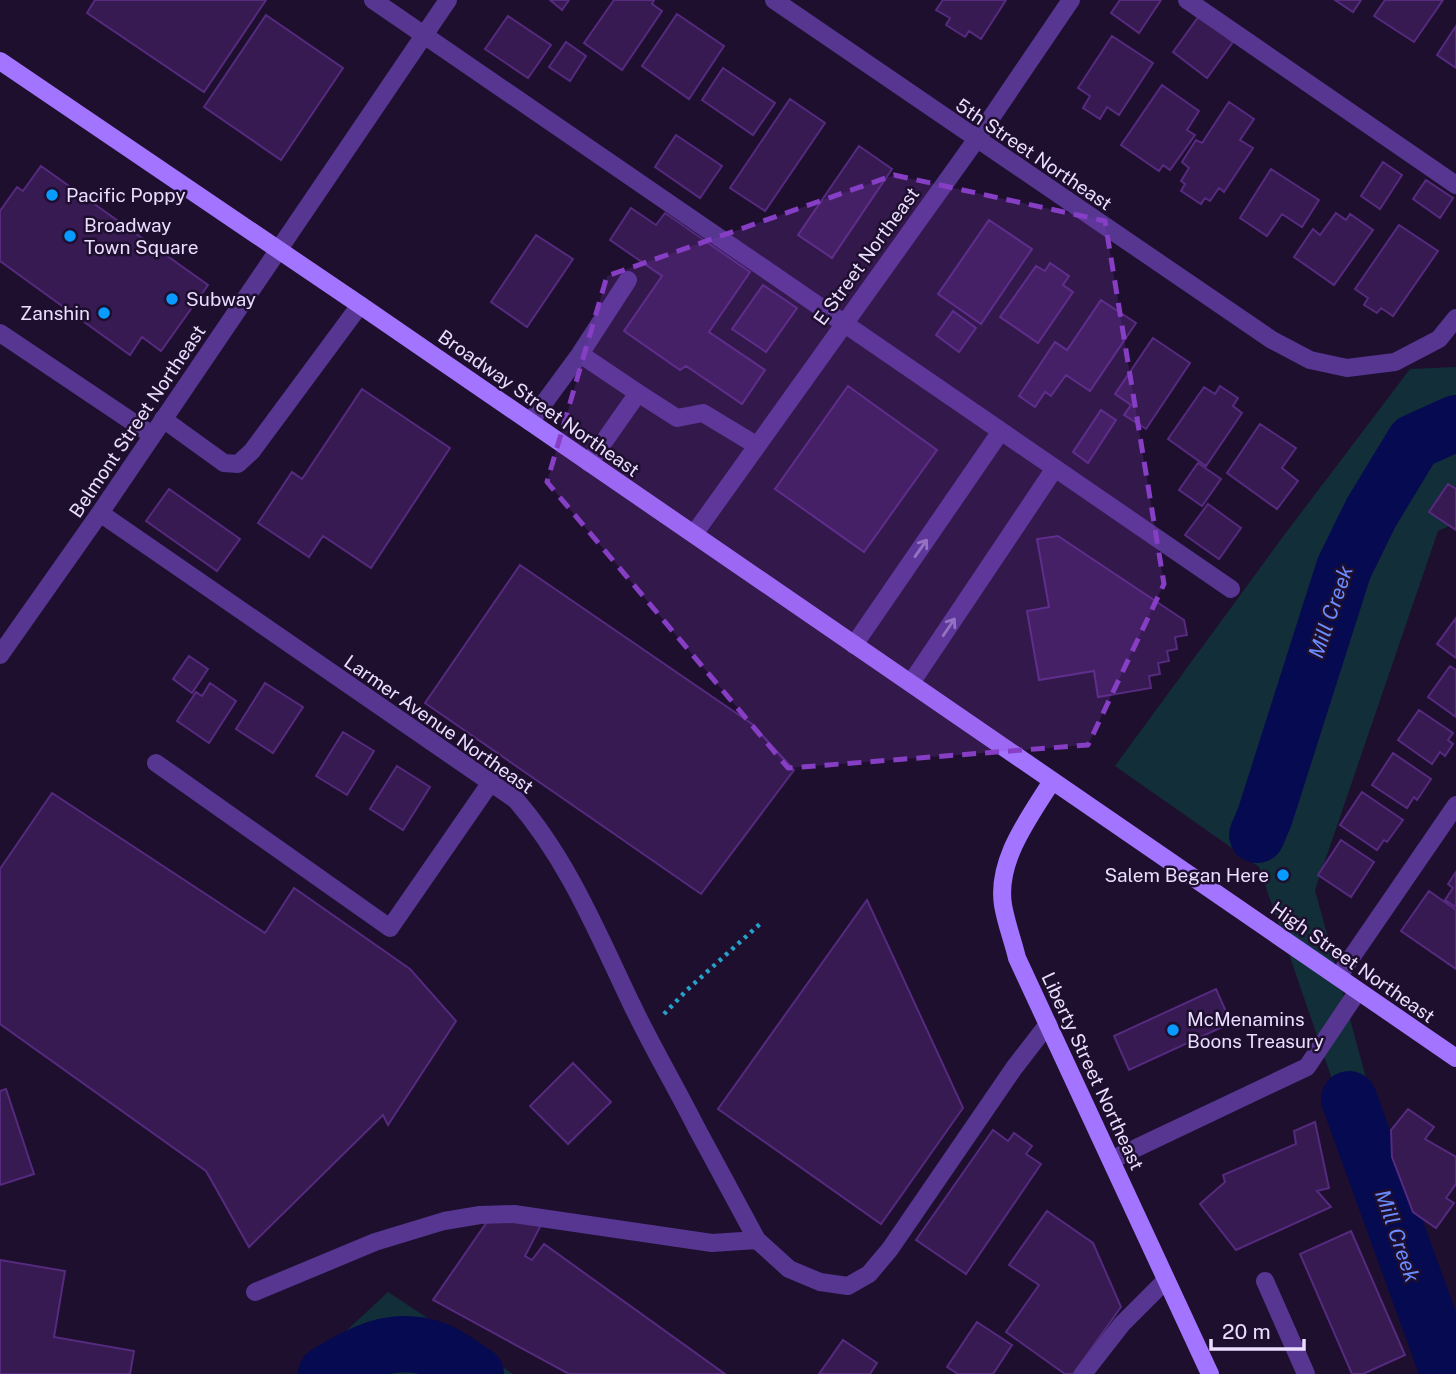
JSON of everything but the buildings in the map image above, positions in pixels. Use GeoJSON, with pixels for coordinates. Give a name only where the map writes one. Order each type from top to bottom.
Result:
{"type":"FeatureCollection","features":[{"type":"Feature","properties":{"kind":"main road","name":"Broadway Street Northeast"},"geometry":{"type":"LineString","coordinates":[[0,61],[1052,781]]}},
{"type":"Feature","properties":{"kind":"main road","name":"High Street Northeast"},"geometry":{"type":"LineString","coordinates":[[1052,781],[1456,1058]]}},
{"type":"Feature","properties":{"kind":"main road","name":"Liberty Street Northeast"},"geometry":{"type":"LineString","coordinates":[[1052,781],[1012,850],[1003,878],[1003,904],[1017,958],[1210,1374]]}},
{"type":"Feature","properties":{"kind":"street"},"geometry":{"type":"LineString","coordinates":[[373,0],[1231,589]]}},
{"type":"Feature","properties":{"kind":"street","name":"Belmont Street Northeast"},"geometry":{"type":"LineString","coordinates":[[0,655],[100,513],[448,0]]}},
{"type":"Feature","properties":{"kind":"street","name":"5th Street Northeast"},"geometry":{"type":"LineString","coordinates":[[774,0],[975,140],[1272,340],[1310,360],[1347,368],[1395,362],[1439,340],[1456,318]]}},
{"type":"Feature","properties":{"kind":"street","name":"E Street Northeast"},"geometry":{"type":"LineString","coordinates":[[694,534],[975,140],[1071,0]]}},
{"type":"Feature","properties":{"kind":"street"},"geometry":{"type":"LineString","coordinates":[[1187,0],[1456,185]]}},
{"type":"Feature","properties":{"kind":"street"},"geometry":{"type":"LineString","coordinates":[[530,422],[580,354],[628,280]]}},
{"type":"Feature","properties":{"kind":"street"},"geometry":{"type":"LineString","coordinates":[[163,419],[224,463],[238,464],[252,451],[360,305]]}},
{"type":"Feature","properties":{"kind":"street"},"geometry":{"type":"LineString","coordinates":[[0,333],[152,435]]}},
{"type":"Feature","properties":{"kind":"street"},"geometry":{"type":"LineString","coordinates":[[580,354],[677,418],[704,413],[756,445]]}},
{"type":"Feature","properties":{"kind":"street"},"geometry":{"type":"LineString","coordinates":[[589,463],[638,393]]}},
{"type":"Feature","properties":{"kind":"street"},"geometry":{"type":"LineString","coordinates":[[854,645],[1001,431]]}},
{"type":"Feature","properties":{"kind":"street"},"geometry":{"type":"LineString","coordinates":[[911,683],[1055,468]]}},
{"type":"Feature","properties":{"kind":"street","name":"Larmer Avenue Northeast"},"geometry":{"type":"LineString","coordinates":[[100,513],[491,782],[516,800],[537,823],[566,868],[696,1129],[757,1240],[789,1269],[820,1282],[848,1286],[869,1274],[890,1249],[1014,1068],[1048,1024]]}},
{"type":"Feature","properties":{"kind":"street"},"geometry":{"type":"LineString","coordinates":[[156,764],[390,928],[491,782]]}},
{"type":"Feature","properties":{"kind":"street"},"geometry":{"type":"LineString","coordinates":[[1338,977],[1456,805]]}},
{"type":"Feature","properties":{"kind":"street"},"geometry":{"type":"LineString","coordinates":[[1111,1160],[1307,1067],[1358,991]]}},
{"type":"Feature","properties":{"kind":"street"},"geometry":{"type":"LineString","coordinates":[[255,1292],[375,1242],[444,1221],[480,1214],[514,1214],[712,1243],[757,1240]]}},
{"type":"Feature","properties":{"kind":"street"},"geometry":{"type":"LineString","coordinates":[[1083,1374],[1122,1324],[1166,1280]]}},
{"type":"Feature","properties":{"kind":"street"},"geometry":{"type":"LineString","coordinates":[[1265,1281],[1306,1374]]}},
{"type":"Feature","properties":{"kind":"path"},"geometry":{"type":"LineString","coordinates":[[647,1033],[687,990],[761,923]]}},
{"type":"Feature","properties":{"kind":"highlighted area"},"geometry":{"type":"Polygon","coordinates":[[[894,175],[1105,221],[1164,584],[1088,745],[788,768],[547,482],[607,276],[894,175]]]}},
{"type":"Feature","properties":{"kind":"shaded area"},"geometry":{"type":"Polygon","coordinates":[[[1456,367],[1456,523],[1438,531],[1315,890],[1388,1159],[1455,1323],[1456,1374],[1421,1374],[1417,1341],[1364,1172],[1259,867],[1115,766],[1410,369],[1456,367]]]}},
{"type":"Feature","properties":{"kind":"shaded area"},"geometry":{"type":"Polygon","coordinates":[[[388,1292],[513,1374],[300,1374],[388,1292]]]}},
{"type":"Feature","properties":{"kind":"waterway","name":"Mill Creek"},"geometry":{"type":"LineString","coordinates":[[1257,835],[1344,568],[1371,513],[1414,442],[1456,423]]}},
{"type":"Feature","properties":{"kind":"waterway","name":"Mill Creek"},"geometry":{"type":"LineString","coordinates":[[1349,1099],[1445,1364],[1446,1374]]}},
{"type":"Feature","properties":{"kind":"waterway","name":"Mill Creek"},"geometry":{"type":"LineString","coordinates":[[326,1374],[377,1348],[405,1344],[440,1351],[476,1374]]}},
{"type":"Feature","properties":{"kind":"place","name":"Pacific Poppy"},"geometry":{"type":"Point","coordinates":[52,195]}},
{"type":"Feature","properties":{"kind":"place","name":"Broadway Town Square"},"geometry":{"type":"Point","coordinates":[70,236]}},
{"type":"Feature","properties":{"kind":"place","name":"Subway"},"geometry":{"type":"Point","coordinates":[172,299]}},
{"type":"Feature","properties":{"kind":"place","name":"Zanshin"},"geometry":{"type":"Point","coordinates":[104,313]}},
{"type":"Feature","properties":{"kind":"place","name":"Salem Began Here"},"geometry":{"type":"Point","coordinates":[1283,875]}},
{"type":"Feature","properties":{"kind":"place","name":"McMenamins Boons Treasury"},"geometry":{"type":"Point","coordinates":[1173,1030]}}]}
